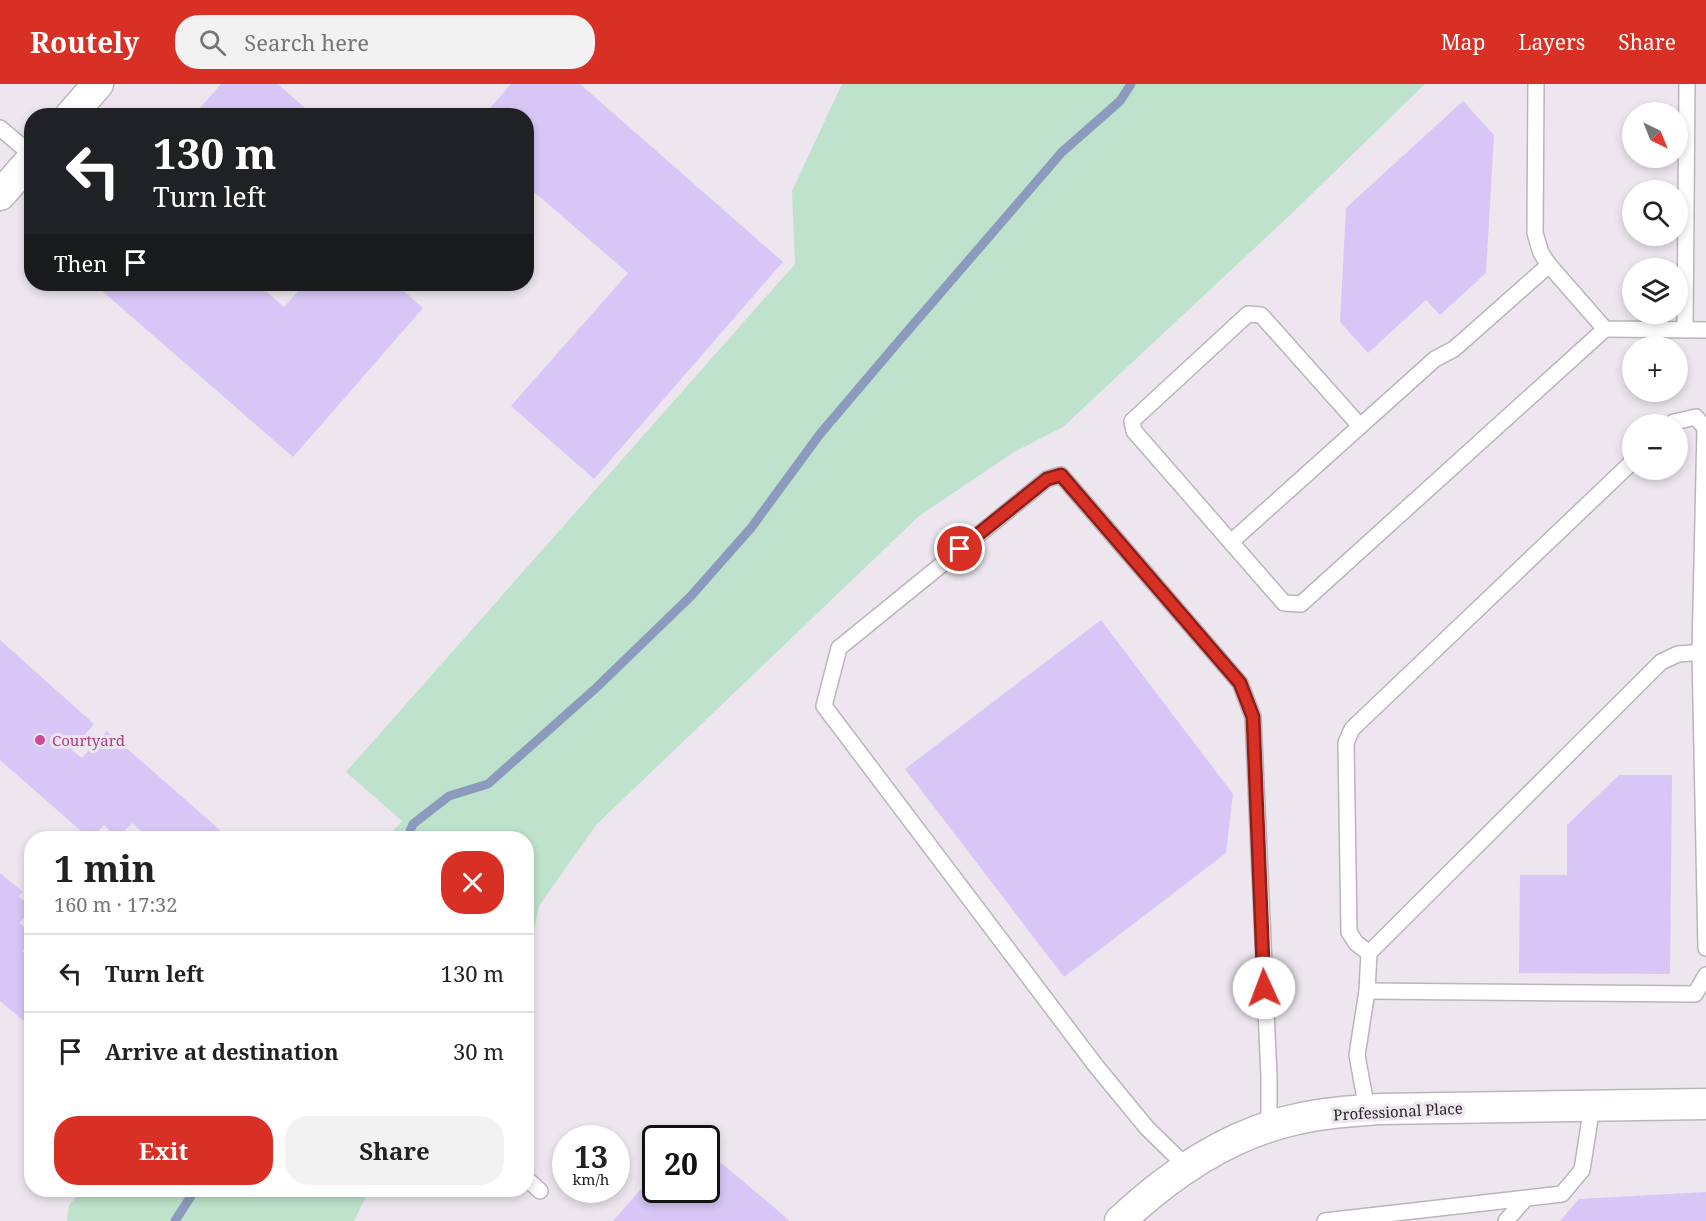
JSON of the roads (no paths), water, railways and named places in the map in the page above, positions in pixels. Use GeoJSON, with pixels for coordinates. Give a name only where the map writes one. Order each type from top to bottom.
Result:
{"type":"FeatureCollection","features":[{"type":"Feature","properties":{"kind":"street"},"geometry":{"type":"LineString","coordinates":[[77,108],[98,84]]}},
{"type":"Feature","properties":{"kind":"street"},"geometry":{"type":"LineString","coordinates":[[0,195],[24,166]]}},
{"type":"Feature","properties":{"kind":"street","name":"Professional Place"},"geometry":{"type":"LineString","coordinates":[[1120,1221],[1186,1167],[1245,1135],[1293,1120],[1367,1110],[1706,1104]]}},
{"type":"Feature","properties":{"kind":"lane"},"geometry":{"type":"LineString","coordinates":[[1536,84],[1535,233],[1541,253],[1549,265],[1605,329]]}},
{"type":"Feature","properties":{"kind":"lane"},"geometry":{"type":"LineString","coordinates":[[1685,330],[1687,84]]}},
{"type":"Feature","properties":{"kind":"lane"},"geometry":{"type":"LineString","coordinates":[[0,128],[24,150]]}},
{"type":"Feature","properties":{"kind":"lane"},"geometry":{"type":"LineString","coordinates":[[1231,542],[1436,359],[1454,349],[1549,265]]}},
{"type":"Feature","properties":{"kind":"lane"},"geometry":{"type":"LineString","coordinates":[[1360,426],[1261,315],[1248,314],[1132,420],[1134,432],[1284,603],[1300,604],[1605,329],[1706,330]]}},
{"type":"Feature","properties":{"kind":"lane"},"geometry":{"type":"LineString","coordinates":[[1688,419],[1696,417],[1705,428],[1703,652],[1706,948]]}},
{"type":"Feature","properties":{"kind":"lane"},"geometry":{"type":"LineString","coordinates":[[1369,953],[1356,943],[1349,932],[1346,743],[1352,729],[1622,472]]}},
{"type":"Feature","properties":{"kind":"lane"},"geometry":{"type":"LineString","coordinates":[[1186,1167],[1147,1128],[1096,1066],[824,706],[839,648],[1047,479],[1061,475],[1240,683],[1253,717],[1269,1077],[1269,1127]]}},
{"type":"Feature","properties":{"kind":"lane"},"geometry":{"type":"LineString","coordinates":[[1367,1110],[1357,1055],[1367,991],[1369,953],[1661,662],[1678,654],[1703,652]]}},
{"type":"Feature","properties":{"kind":"lane"},"geometry":{"type":"LineString","coordinates":[[1367,991],[1695,994],[1706,975]]}},
{"type":"Feature","properties":{"kind":"lane"},"geometry":{"type":"LineString","coordinates":[[1324,1221],[1562,1194],[1582,1170],[1592,1106]]}},
{"type":"Feature","properties":{"kind":"lane"},"geometry":{"type":"LineString","coordinates":[[534,1185],[540,1191]]}},
{"type":"Feature","properties":{"kind":"lane"},"geometry":{"type":"LineString","coordinates":[[1506,1221],[1525,1199]]}},
{"type":"Feature","properties":{"kind":"waterway"},"geometry":{"type":"LineString","coordinates":[[410,831],[413,824],[449,796],[488,784],[596,688],[691,596],[751,528],[820,434],[899,341],[1062,152],[1120,101],[1131,84]]}},
{"type":"Feature","properties":{"kind":"waterway"},"geometry":{"type":"LineString","coordinates":[[175,1221],[190,1197]]}},
{"type":"Feature","properties":{"kind":"place","name":"Courtyard"},"geometry":{"type":"Point","coordinates":[40,740]}}]}
